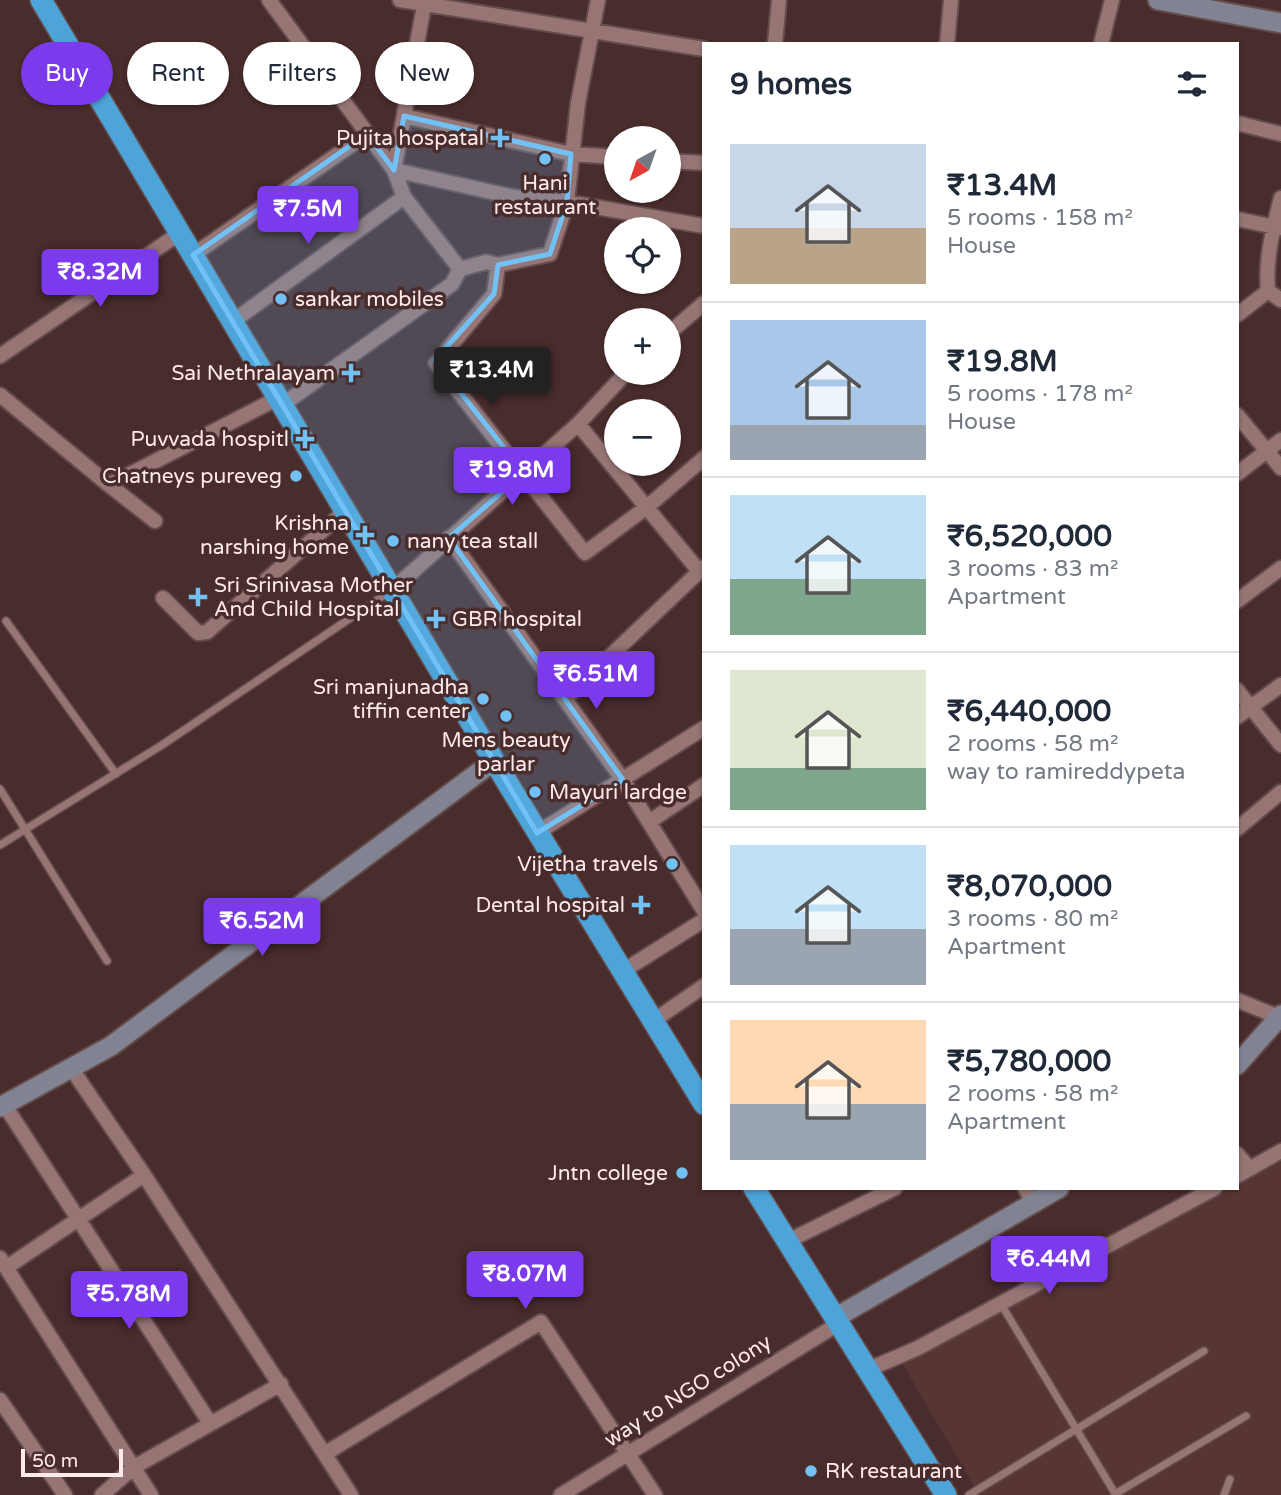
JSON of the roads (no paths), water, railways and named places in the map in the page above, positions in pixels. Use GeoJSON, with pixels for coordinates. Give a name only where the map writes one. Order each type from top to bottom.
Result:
{"type":"FeatureCollection","features":[{"type":"Feature","properties":{"kind":"highway"},"geometry":{"type":"LineString","coordinates":[[41,0],[537,833],[653,1021],[696,1076],[702,1097]]}},
{"type":"Feature","properties":{"kind":"highway"},"geometry":{"type":"LineString","coordinates":[[762,1191],[788,1241],[946,1495]]}},
{"type":"Feature","properties":{"kind":"street"},"geometry":{"type":"LineString","coordinates":[[269,0],[394,170],[404,197],[460,269]]}},
{"type":"Feature","properties":{"kind":"street"},"geometry":{"type":"LineString","coordinates":[[400,0],[702,49]]}},
{"type":"Feature","properties":{"kind":"street"},"geometry":{"type":"LineString","coordinates":[[109,485],[280,402],[452,284],[460,269],[486,262],[498,265],[550,254],[567,202],[571,154],[598,0]]}},
{"type":"Feature","properties":{"kind":"street"},"geometry":{"type":"LineString","coordinates":[[775,42],[779,0]]}},
{"type":"Feature","properties":{"kind":"street"},"geometry":{"type":"LineString","coordinates":[[947,42],[951,0]]}},
{"type":"Feature","properties":{"kind":"street"},"geometry":{"type":"LineString","coordinates":[[1102,42],[1112,0]]}},
{"type":"Feature","properties":{"kind":"street"},"geometry":{"type":"LineString","coordinates":[[1158,0],[1281,23]]}},
{"type":"Feature","properties":{"kind":"street"},"geometry":{"type":"LineString","coordinates":[[394,170],[425,2]]}},
{"type":"Feature","properties":{"kind":"street"},"geometry":{"type":"LineString","coordinates":[[404,116],[571,154],[604,156]]}},
{"type":"Feature","properties":{"kind":"street"},"geometry":{"type":"LineString","coordinates":[[1239,124],[1281,134]]}},
{"type":"Feature","properties":{"kind":"street"},"geometry":{"type":"LineString","coordinates":[[193,255],[368,134]]}},
{"type":"Feature","properties":{"kind":"street"},"geometry":{"type":"LineString","coordinates":[[681,162],[702,163]]}},
{"type":"Feature","properties":{"kind":"street"},"geometry":{"type":"LineString","coordinates":[[394,170],[514,197],[567,202],[702,226]]}},
{"type":"Feature","properties":{"kind":"street"},"geometry":{"type":"LineString","coordinates":[[232,322],[404,197]]}},
{"type":"Feature","properties":{"kind":"street"},"geometry":{"type":"LineString","coordinates":[[1268,291],[1267,276],[1281,198]]}},
{"type":"Feature","properties":{"kind":"street"},"geometry":{"type":"LineString","coordinates":[[1239,219],[1277,228]]}},
{"type":"Feature","properties":{"kind":"street"},"geometry":{"type":"LineString","coordinates":[[0,355],[180,233]]}},
{"type":"Feature","properties":{"kind":"street"},"geometry":{"type":"LineString","coordinates":[[498,265],[494,294],[436,362],[445,377],[524,472],[585,553],[647,508],[702,460]]}},
{"type":"Feature","properties":{"kind":"street"},"geometry":{"type":"LineString","coordinates":[[1268,291],[1281,300]]}},
{"type":"Feature","properties":{"kind":"street"},"geometry":{"type":"LineString","coordinates":[[1239,313],[1268,291]]}},
{"type":"Feature","properties":{"kind":"street"},"geometry":{"type":"LineString","coordinates":[[681,323],[702,305]]}},
{"type":"Feature","properties":{"kind":"street"},"geometry":{"type":"LineString","coordinates":[[392,591],[578,424],[615,385]]}},
{"type":"Feature","properties":{"kind":"street"},"geometry":{"type":"LineString","coordinates":[[0,395],[155,521]]}},
{"type":"Feature","properties":{"kind":"street"},"geometry":{"type":"LineString","coordinates":[[1239,417],[1281,468]]}},
{"type":"Feature","properties":{"kind":"street"},"geometry":{"type":"LineString","coordinates":[[566,698],[701,569],[578,424]]}},
{"type":"Feature","properties":{"kind":"street"},"geometry":{"type":"LineString","coordinates":[[1239,473],[1281,440]]}},
{"type":"Feature","properties":{"kind":"street"},"geometry":{"type":"LineString","coordinates":[[163,598],[198,633],[207,632],[345,511]]}},
{"type":"Feature","properties":{"kind":"street"},"geometry":{"type":"LineString","coordinates":[[449,538],[623,780],[702,908]]}},
{"type":"Feature","properties":{"kind":"street"},"geometry":{"type":"LineString","coordinates":[[1239,600],[1281,568]]}},
{"type":"Feature","properties":{"kind":"street"},"geometry":{"type":"LineString","coordinates":[[1239,716],[1281,685]]}},
{"type":"Feature","properties":{"kind":"street"},"geometry":{"type":"LineString","coordinates":[[1239,692],[1281,745]]}},
{"type":"Feature","properties":{"kind":"street"},"geometry":{"type":"LineString","coordinates":[[537,833],[702,729]]}},
{"type":"Feature","properties":{"kind":"street"},"geometry":{"type":"LineString","coordinates":[[210,1423],[2,1106],[111,1046],[494,761]]}},
{"type":"Feature","properties":{"kind":"street"},"geometry":{"type":"LineString","coordinates":[[649,822],[699,788]]}},
{"type":"Feature","properties":{"kind":"street"},"geometry":{"type":"LineString","coordinates":[[1239,827],[1281,793]]}},
{"type":"Feature","properties":{"kind":"street"},"geometry":{"type":"LineString","coordinates":[[623,971],[702,921]]}},
{"type":"Feature","properties":{"kind":"street"},"geometry":{"type":"LineString","coordinates":[[653,1021],[702,987]]}},
{"type":"Feature","properties":{"kind":"street"},"geometry":{"type":"LineString","coordinates":[[1239,1001],[1280,1017],[1239,1063]]}},
{"type":"Feature","properties":{"kind":"street"},"geometry":{"type":"LineString","coordinates":[[71,1068],[144,1175],[351,1495]]}},
{"type":"Feature","properties":{"kind":"street"},"geometry":{"type":"LineString","coordinates":[[1244,1173],[1281,1151]]}},
{"type":"Feature","properties":{"kind":"street"},"geometry":{"type":"LineString","coordinates":[[144,1175],[77,1221],[3,1262],[151,1495]]}},
{"type":"Feature","properties":{"kind":"street"},"geometry":{"type":"LineString","coordinates":[[788,1241],[891,1190]]}},
{"type":"Feature","properties":{"kind":"street"},"geometry":{"type":"LineString","coordinates":[[837,1321],[1029,1196],[1052,1190]]}},
{"type":"Feature","properties":{"kind":"street"},"geometry":{"type":"LineString","coordinates":[[867,1370],[918,1348],[1211,1190]]}},
{"type":"Feature","properties":{"kind":"street","name":"way to NGO colony"},"geometry":{"type":"LineString","coordinates":[[561,1495],[837,1321]]}},
{"type":"Feature","properties":{"kind":"street"},"geometry":{"type":"LineString","coordinates":[[326,1453],[541,1322],[655,1495]]}},
{"type":"Feature","properties":{"kind":"street"},"geometry":{"type":"LineString","coordinates":[[102,1495],[134,1467],[281,1384]]}},
{"type":"Feature","properties":{"kind":"street"},"geometry":{"type":"LineString","coordinates":[[0,1400],[65,1495]]}},
{"type":"Feature","properties":{"kind":"lane"},"geometry":{"type":"LineString","coordinates":[[0,845],[116,774],[392,591]]}},
{"type":"Feature","properties":{"kind":"lane"},"geometry":{"type":"LineString","coordinates":[[6,621],[116,774]]}},
{"type":"Feature","properties":{"kind":"lane"},"geometry":{"type":"LineString","coordinates":[[0,789],[107,961]]}},
{"type":"Feature","properties":{"kind":"lane"},"geometry":{"type":"LineString","coordinates":[[1000,1302],[1115,1495],[1246,1416]]}},
{"type":"Feature","properties":{"kind":"lane"},"geometry":{"type":"LineString","coordinates":[[969,1495],[1204,1351]]}},
{"type":"Feature","properties":{"kind":"lane"},"geometry":{"type":"LineString","coordinates":[[1224,1495],[1230,1479]]}},
{"type":"Feature","properties":{"kind":"place","name":"Pujita hospatal"},"geometry":{"type":"Point","coordinates":[500,138]}},
{"type":"Feature","properties":{"kind":"place","name":"Hani restaurant"},"geometry":{"type":"Point","coordinates":[545,159]}},
{"type":"Feature","properties":{"kind":"place","name":"sankar mobiles"},"geometry":{"type":"Point","coordinates":[281,299]}},
{"type":"Feature","properties":{"kind":"place","name":"Sai Nethralayam"},"geometry":{"type":"Point","coordinates":[351,373]}},
{"type":"Feature","properties":{"kind":"place","name":"Puvvada hospitl"},"geometry":{"type":"Point","coordinates":[305,439]}},
{"type":"Feature","properties":{"kind":"place","name":"Chatneys pureveg"},"geometry":{"type":"Point","coordinates":[296,476]}},
{"type":"Feature","properties":{"kind":"place","name":"Krishna narshing home"},"geometry":{"type":"Point","coordinates":[365,535]}},
{"type":"Feature","properties":{"kind":"place","name":"nany tea stall"},"geometry":{"type":"Point","coordinates":[393,541]}},
{"type":"Feature","properties":{"kind":"place","name":"Sri Srinivasa Mother And Child Hospital"},"geometry":{"type":"Point","coordinates":[198,597]}},
{"type":"Feature","properties":{"kind":"place","name":"GBR hospital"},"geometry":{"type":"Point","coordinates":[436,619]}},
{"type":"Feature","properties":{"kind":"place","name":"Sri manjunadha tiffin center"},"geometry":{"type":"Point","coordinates":[483,699]}},
{"type":"Feature","properties":{"kind":"place","name":"Mens beauty parlar"},"geometry":{"type":"Point","coordinates":[506,716]}},
{"type":"Feature","properties":{"kind":"place","name":"Mayuri lardge"},"geometry":{"type":"Point","coordinates":[535,792]}},
{"type":"Feature","properties":{"kind":"place","name":"Vijetha travels"},"geometry":{"type":"Point","coordinates":[672,864]}},
{"type":"Feature","properties":{"kind":"place","name":"Dental hospital"},"geometry":{"type":"Point","coordinates":[641,905]}},
{"type":"Feature","properties":{"kind":"place","name":"Jntn college"},"geometry":{"type":"Point","coordinates":[682,1173]}},
{"type":"Feature","properties":{"kind":"place","name":"RK restaurant"},"geometry":{"type":"Point","coordinates":[811,1471]}}]}
